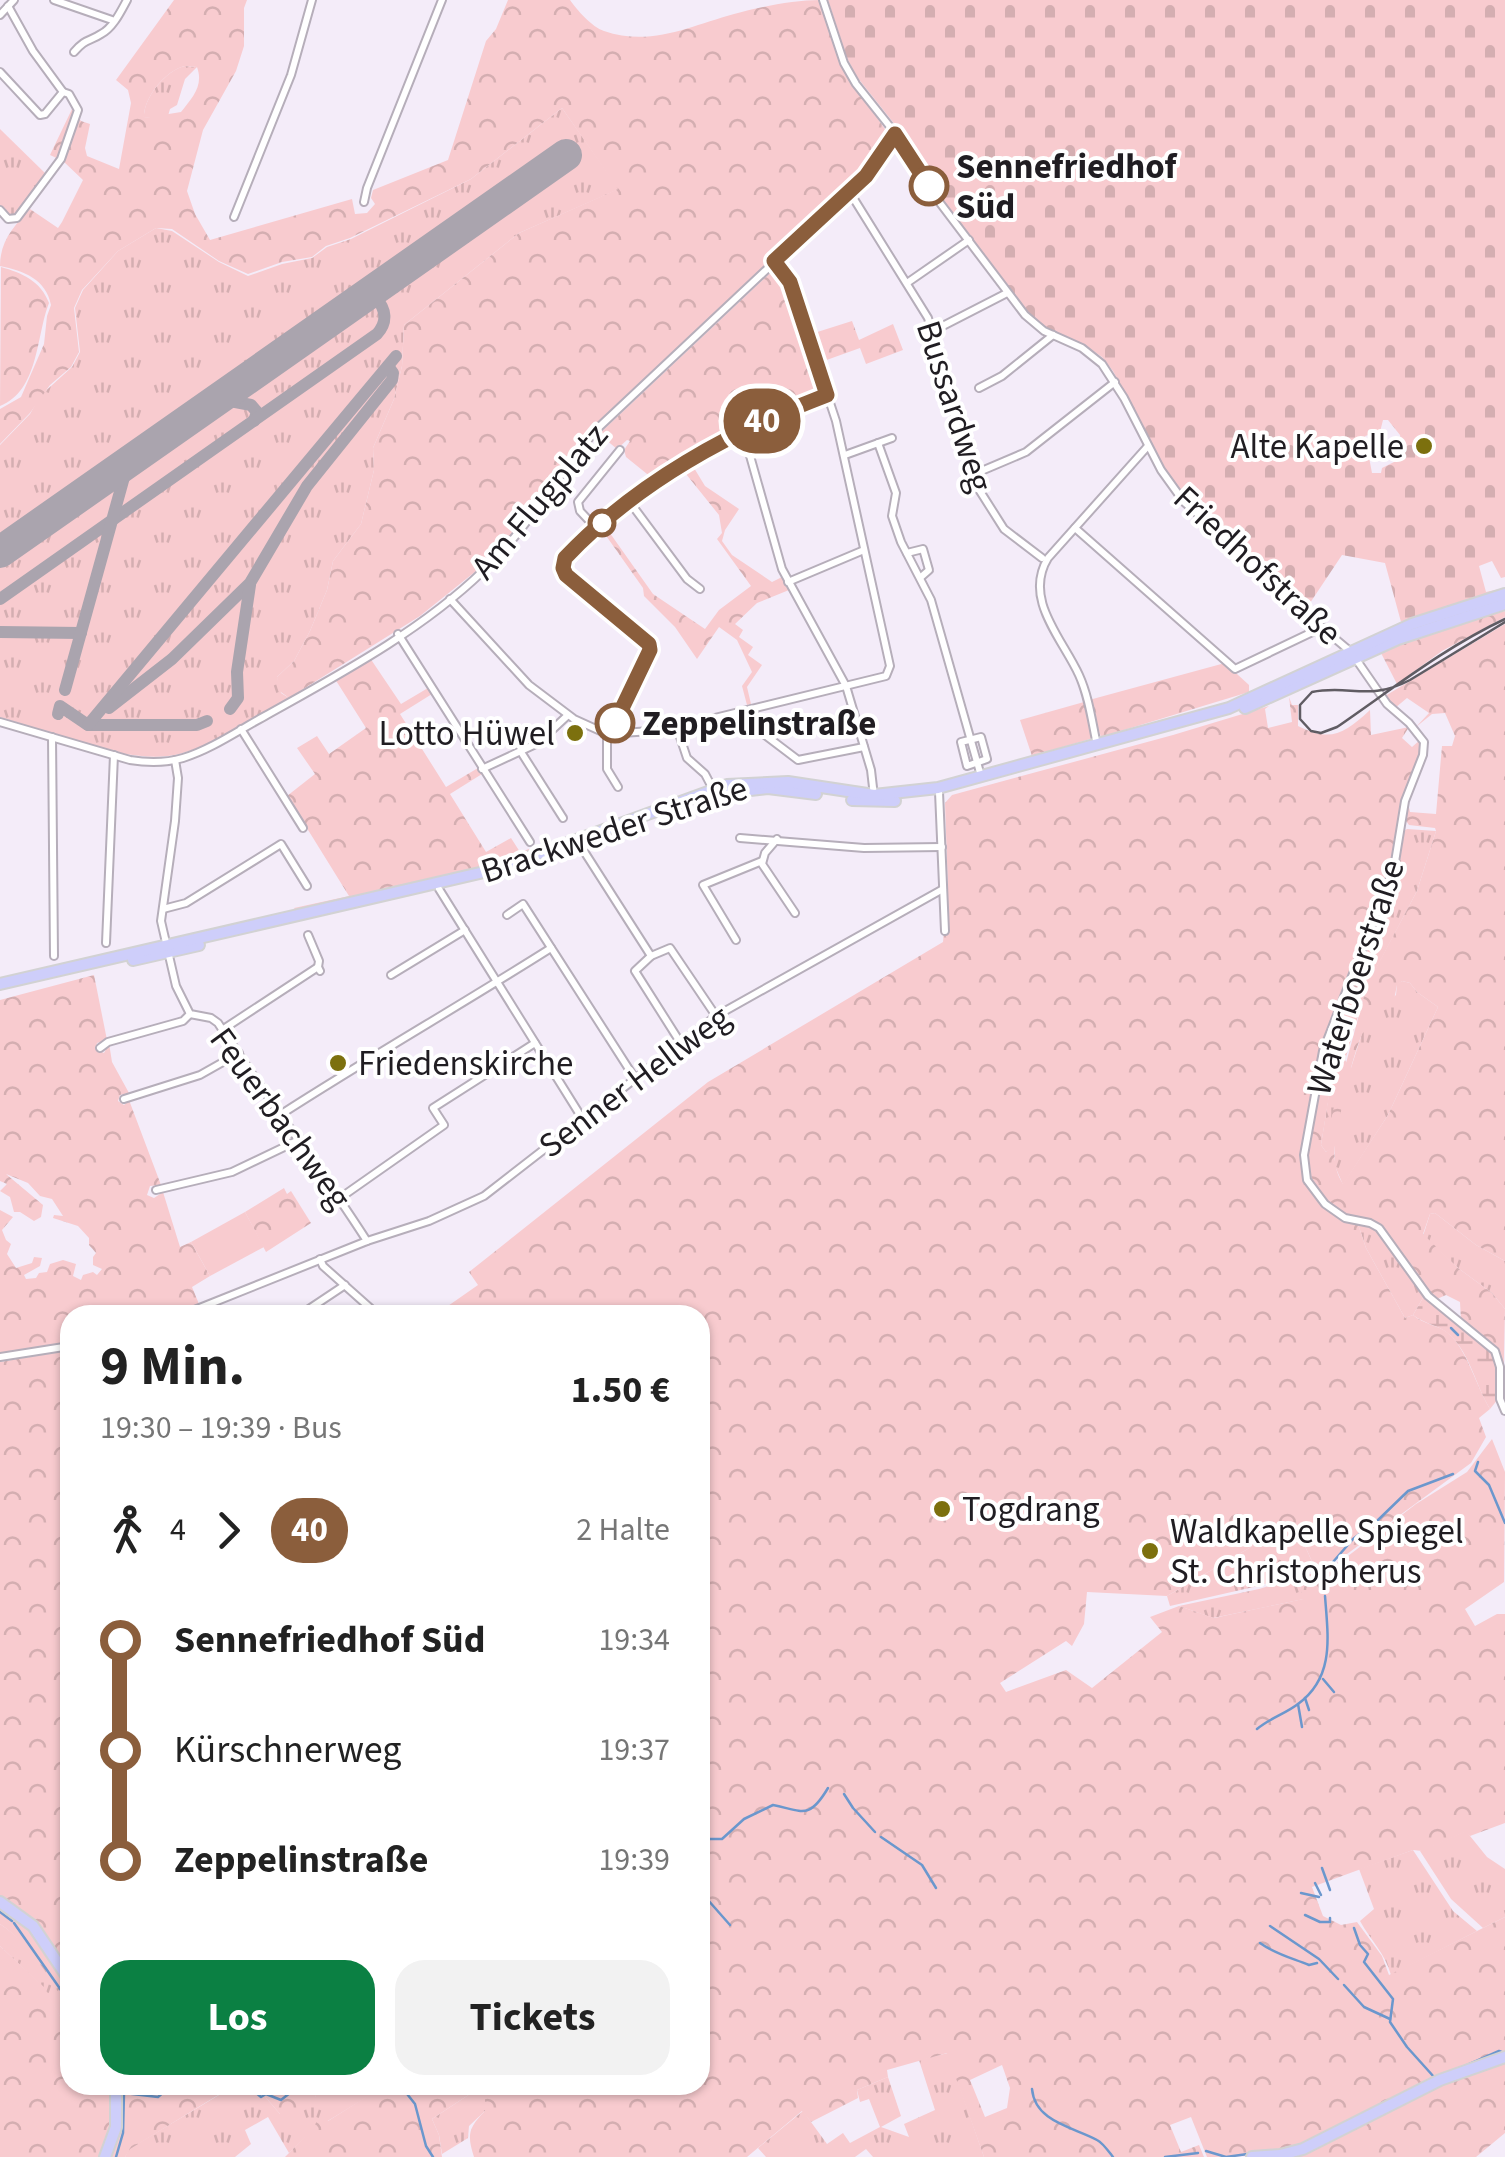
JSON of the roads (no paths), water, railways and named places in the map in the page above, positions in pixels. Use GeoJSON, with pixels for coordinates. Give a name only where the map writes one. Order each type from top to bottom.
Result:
{"type":"FeatureCollection","features":[{"type":"Feature","properties":{"kind":"main road","name":"Brackweder Straße"},"geometry":{"type":"LineString","coordinates":[[167,949],[497,868],[747,781],[780,781],[874,799],[939,792],[1264,702],[1430,617],[1505,594]]}},
{"type":"Feature","properties":{"kind":"main road","name":"Brackweder Straße"},"geometry":{"type":"LineString","coordinates":[[874,799],[981,776],[1230,708],[1353,655],[1505,604]]}},
{"type":"Feature","properties":{"kind":"main road","name":"Brackweder Straße"},"geometry":{"type":"LineString","coordinates":[[0,986],[499,873],[714,792]]}},
{"type":"Feature","properties":{"kind":"main road"},"geometry":{"type":"LineString","coordinates":[[0,1902],[33,1926],[60,1966]]}},
{"type":"Feature","properties":{"kind":"main road"},"geometry":{"type":"LineString","coordinates":[[1252,2157],[1280,2156],[1303,2149],[1440,2080],[1505,2057]]}},
{"type":"Feature","properties":{"kind":"main road"},"geometry":{"type":"LineString","coordinates":[[105,2157],[116,2127],[116,2095]]}},
{"type":"Feature","properties":{"kind":"street"},"geometry":{"type":"LineString","coordinates":[[54,0],[114,20]]}},
{"type":"Feature","properties":{"kind":"street"},"geometry":{"type":"LineString","coordinates":[[74,52],[84,40],[100,36],[127,0]]}},
{"type":"Feature","properties":{"kind":"street"},"geometry":{"type":"LineString","coordinates":[[234,217],[291,75],[312,0]]}},
{"type":"Feature","properties":{"kind":"street"},"geometry":{"type":"LineString","coordinates":[[364,202],[442,0]]}},
{"type":"Feature","properties":{"kind":"street","name":"Friedhofstraße"},"geometry":{"type":"LineString","coordinates":[[823,0],[850,75],[1007,293],[1031,322],[1096,358],[1115,382],[1172,488],[1192,511],[1242,553],[1269,584],[1353,655]]}},
{"type":"Feature","properties":{"kind":"street"},"geometry":{"type":"LineString","coordinates":[[0,15],[15,1],[34,51],[78,110],[60,159],[18,218],[8,218],[0,210]]}},
{"type":"Feature","properties":{"kind":"street"},"geometry":{"type":"LineString","coordinates":[[0,72],[40,115],[63,92]]}},
{"type":"Feature","properties":{"kind":"street","name":"Am Flugplatz"},"geometry":{"type":"LineString","coordinates":[[0,722],[142,762],[175,760],[241,730],[398,634],[450,599],[510,542],[598,428],[870,170],[895,134]]}},
{"type":"Feature","properties":{"kind":"street","name":"Bussardweg"},"geometry":{"type":"LineString","coordinates":[[848,191],[933,331],[972,476],[1004,529],[1042,558]]}},
{"type":"Feature","properties":{"kind":"street"},"geometry":{"type":"LineString","coordinates":[[907,283],[969,240]]}},
{"type":"Feature","properties":{"kind":"street"},"geometry":{"type":"LineString","coordinates":[[450,599],[519,675],[568,715],[609,734],[677,728],[881,678],[888,673],[890,666],[844,455],[790,282],[774,261]]}},
{"type":"Feature","properties":{"kind":"street"},"geometry":{"type":"LineString","coordinates":[[933,331],[1007,293]]}},
{"type":"Feature","properties":{"kind":"street"},"geometry":{"type":"LineString","coordinates":[[978,388],[1002,376],[1053,336]]}},
{"type":"Feature","properties":{"kind":"street"},"geometry":{"type":"LineString","coordinates":[[972,476],[1026,452],[1115,382]]}},
{"type":"Feature","properties":{"kind":"street"},"geometry":{"type":"LineString","coordinates":[[618,787],[607,769],[609,734],[650,650],[649,644],[569,578],[563,568],[568,554],[629,501],[684,463],[743,431],[827,395]]}},
{"type":"Feature","properties":{"kind":"street"},"geometry":{"type":"LineString","coordinates":[[743,431],[781,565],[846,686],[864,746],[874,799]]}},
{"type":"Feature","properties":{"kind":"street"},"geometry":{"type":"LineString","coordinates":[[844,455],[892,438]]}},
{"type":"Feature","properties":{"kind":"street"},"geometry":{"type":"LineString","coordinates":[[878,444],[896,492],[892,516],[943,636],[981,776]]}},
{"type":"Feature","properties":{"kind":"street"},"geometry":{"type":"LineString","coordinates":[[1097,745],[1084,687],[1044,610],[1039,588],[1046,561],[1148,446]]}},
{"type":"Feature","properties":{"kind":"street"},"geometry":{"type":"LineString","coordinates":[[596,528],[580,511],[578,502],[620,450]]}},
{"type":"Feature","properties":{"kind":"street"},"geometry":{"type":"LineString","coordinates":[[629,501],[686,579],[700,589]]}},
{"type":"Feature","properties":{"kind":"street"},"geometry":{"type":"LineString","coordinates":[[1075,528],[1234,669],[1322,628]]}},
{"type":"Feature","properties":{"kind":"street"},"geometry":{"type":"LineString","coordinates":[[907,553],[922,548],[928,570],[921,577]]}},
{"type":"Feature","properties":{"kind":"street"},"geometry":{"type":"LineString","coordinates":[[788,582],[864,550]]}},
{"type":"Feature","properties":{"kind":"street"},"geometry":{"type":"LineString","coordinates":[[398,634],[530,842]]}},
{"type":"Feature","properties":{"kind":"street","name":"Waterboerstraße"},"geometry":{"type":"LineString","coordinates":[[1353,655],[1388,704],[1418,732],[1424,750],[1406,794],[1397,858],[1388,888],[1323,1052],[1308,1123],[1305,1172],[1314,1191],[1332,1210],[1378,1228],[1428,1296],[1494,1351],[1500,1367],[1500,1400],[1505,1411]]}},
{"type":"Feature","properties":{"kind":"street"},"geometry":{"type":"LineString","coordinates":[[752,709],[761,732],[798,760],[864,746]]}},
{"type":"Feature","properties":{"kind":"street"},"geometry":{"type":"LineString","coordinates":[[482,769],[522,752],[568,715]]}},
{"type":"Feature","properties":{"kind":"street"},"geometry":{"type":"LineString","coordinates":[[677,728],[687,758],[704,774],[714,792]]}},
{"type":"Feature","properties":{"kind":"street"},"geometry":{"type":"LineString","coordinates":[[241,730],[302,828]]}},
{"type":"Feature","properties":{"kind":"street"},"geometry":{"type":"LineString","coordinates":[[52,737],[54,956]]}},
{"type":"Feature","properties":{"kind":"street"},"geometry":{"type":"LineString","coordinates":[[522,752],[562,818]]}},
{"type":"Feature","properties":{"kind":"street"},"geometry":{"type":"LineString","coordinates":[[106,943],[114,755]]}},
{"type":"Feature","properties":{"kind":"street","name":"Feuerbachweg"},"geometry":{"type":"LineString","coordinates":[[175,760],[175,821],[163,909],[167,949],[179,997],[190,1014],[210,1018],[222,1030],[280,1115],[302,1140],[367,1240]]}},
{"type":"Feature","properties":{"kind":"street"},"geometry":{"type":"LineString","coordinates":[[939,792],[945,931]]}},
{"type":"Feature","properties":{"kind":"street"},"geometry":{"type":"LineString","coordinates":[[740,838],[778,838],[864,848],[942,847]]}},
{"type":"Feature","properties":{"kind":"street"},"geometry":{"type":"LineString","coordinates":[[736,940],[703,885],[762,861],[778,838]]}},
{"type":"Feature","properties":{"kind":"street"},"geometry":{"type":"LineString","coordinates":[[163,909],[186,903],[280,844],[307,886]]}},
{"type":"Feature","properties":{"kind":"street"},"geometry":{"type":"LineString","coordinates":[[580,845],[651,956]]}},
{"type":"Feature","properties":{"kind":"street"},"geometry":{"type":"LineString","coordinates":[[762,861],[795,913]]}},
{"type":"Feature","properties":{"kind":"street"},"geometry":{"type":"LineString","coordinates":[[439,889],[582,1118]]}},
{"type":"Feature","properties":{"kind":"street","name":"Senner Hellweg"},"geometry":{"type":"LineString","coordinates":[[207,1305],[367,1240],[429,1221],[484,1196],[716,1016],[943,889]]}},
{"type":"Feature","properties":{"kind":"street"},"geometry":{"type":"LineString","coordinates":[[507,914],[523,904],[634,1077]]}},
{"type":"Feature","properties":{"kind":"street"},"geometry":{"type":"LineString","coordinates":[[391,976],[464,930]]}},
{"type":"Feature","properties":{"kind":"street"},"geometry":{"type":"LineString","coordinates":[[222,1030],[319,969],[320,961],[308,935]]}},
{"type":"Feature","properties":{"kind":"street"},"geometry":{"type":"LineString","coordinates":[[280,1115],[551,948]]}},
{"type":"Feature","properties":{"kind":"street"},"geometry":{"type":"LineString","coordinates":[[680,1042],[636,972],[637,966],[670,948],[716,1016]]}},
{"type":"Feature","properties":{"kind":"street"},"geometry":{"type":"LineString","coordinates":[[100,1048],[108,1042],[183,1021],[190,1014]]}},
{"type":"Feature","properties":{"kind":"street"},"geometry":{"type":"LineString","coordinates":[[340,1198],[444,1124],[433,1108],[535,1043]]}},
{"type":"Feature","properties":{"kind":"street"},"geometry":{"type":"LineString","coordinates":[[124,1099],[200,1075],[240,1054]]}},
{"type":"Feature","properties":{"kind":"street"},"geometry":{"type":"LineString","coordinates":[[156,1190],[232,1172],[302,1140]]}},
{"type":"Feature","properties":{"kind":"street"},"geometry":{"type":"LineString","coordinates":[[320,1259],[367,1305]]}},
{"type":"Feature","properties":{"kind":"street"},"geometry":{"type":"LineString","coordinates":[[315,1305],[345,1285]]}},
{"type":"Feature","properties":{"kind":"street"},"geometry":{"type":"LineString","coordinates":[[0,1357],[60,1348]]}},
{"type":"Feature","properties":{"kind":"waterway"},"geometry":{"type":"LineString","coordinates":[[1451,1328],[1458,1335]]}},
{"type":"Feature","properties":{"kind":"waterway"},"geometry":{"type":"LineString","coordinates":[[1478,1462],[1475,1471],[1489,1485],[1505,1523]]}},
{"type":"Feature","properties":{"kind":"waterway"},"geometry":{"type":"LineString","coordinates":[[1333,1562],[1408,1491],[1453,1474]]}},
{"type":"Feature","properties":{"kind":"waterway"},"geometry":{"type":"LineString","coordinates":[[1257,1729],[1298,1704],[1318,1682],[1326,1655],[1325,1596]]}},
{"type":"Feature","properties":{"kind":"waterway"},"geometry":{"type":"LineString","coordinates":[[1323,1679],[1334,1692]]}},
{"type":"Feature","properties":{"kind":"waterway"},"geometry":{"type":"LineString","coordinates":[[1305,1698],[1309,1710]]}},
{"type":"Feature","properties":{"kind":"waterway"},"geometry":{"type":"LineString","coordinates":[[1298,1704],[1302,1727]]}},
{"type":"Feature","properties":{"kind":"waterway"},"geometry":{"type":"LineString","coordinates":[[710,1839],[722,1839],[744,1819],[773,1805],[799,1811],[810,1809],[828,1788]]}},
{"type":"Feature","properties":{"kind":"waterway"},"geometry":{"type":"LineString","coordinates":[[844,1794],[875,1832]]}},
{"type":"Feature","properties":{"kind":"waterway"},"geometry":{"type":"LineString","coordinates":[[881,1837],[922,1865],[936,1888]]}},
{"type":"Feature","properties":{"kind":"waterway"},"geometry":{"type":"LineString","coordinates":[[1322,1868],[1330,1890]]}},
{"type":"Feature","properties":{"kind":"waterway"},"geometry":{"type":"LineString","coordinates":[[1315,1883],[1321,1895]]}},
{"type":"Feature","properties":{"kind":"waterway"},"geometry":{"type":"LineString","coordinates":[[1301,1893],[1319,1897]]}},
{"type":"Feature","properties":{"kind":"waterway"},"geometry":{"type":"LineString","coordinates":[[710,1902],[730,1925]]}},
{"type":"Feature","properties":{"kind":"waterway"},"geometry":{"type":"LineString","coordinates":[[0,1912],[12,1921]]}},
{"type":"Feature","properties":{"kind":"waterway"},"geometry":{"type":"LineString","coordinates":[[1305,1915],[1320,1922],[1330,1922],[1330,1918]]}},
{"type":"Feature","properties":{"kind":"waterway"},"geometry":{"type":"LineString","coordinates":[[14,1923],[60,1989]]}},
{"type":"Feature","properties":{"kind":"waterway"},"geometry":{"type":"LineString","coordinates":[[1270,1926],[1319,1959],[1338,1979]]}},
{"type":"Feature","properties":{"kind":"waterway"},"geometry":{"type":"LineString","coordinates":[[1354,1928],[1368,1954],[1364,1962],[1393,1999],[1390,2022],[1434,2077]]}},
{"type":"Feature","properties":{"kind":"waterway"},"geometry":{"type":"LineString","coordinates":[[1260,1943],[1309,1965],[1317,1963]]}},
{"type":"Feature","properties":{"kind":"waterway"},"geometry":{"type":"LineString","coordinates":[[1344,1985],[1364,2007],[1390,2019]]}},
{"type":"Feature","properties":{"kind":"waterway"},"geometry":{"type":"LineString","coordinates":[[1465,2066],[1499,2051],[1504,2053]]}},
{"type":"Feature","properties":{"kind":"waterway"},"geometry":{"type":"LineString","coordinates":[[1032,2089],[1040,2109],[1048,2116],[1099,2141],[1113,2157]]}},
{"type":"Feature","properties":{"kind":"waterway"},"geometry":{"type":"LineString","coordinates":[[116,2157],[123,2133],[124,2095]]}},
{"type":"Feature","properties":{"kind":"waterway"},"geometry":{"type":"LineString","coordinates":[[141,2095],[160,2095]]}},
{"type":"Feature","properties":{"kind":"waterway"},"geometry":{"type":"LineString","coordinates":[[259,2095],[264,2095]]}},
{"type":"Feature","properties":{"kind":"waterway"},"geometry":{"type":"LineString","coordinates":[[268,2095],[281,2100],[287,2095]]}},
{"type":"Feature","properties":{"kind":"waterway"},"geometry":{"type":"LineString","coordinates":[[408,2095],[415,2104],[426,2146],[433,2157]]}},
{"type":"Feature","properties":{"kind":"waterway"},"geometry":{"type":"LineString","coordinates":[[1206,2151],[1226,2157],[1262,2152]]}},
{"type":"Feature","properties":{"kind":"waterway"},"geometry":{"type":"LineString","coordinates":[[1165,2157],[1198,2153]]}},
{"type":"Feature","properties":{"kind":"tram line"},"geometry":{"type":"LineString","coordinates":[[1505,619],[1440,656],[1398,684],[1378,698],[1337,727],[1321,733],[1311,731],[1300,719],[1300,705],[1312,692],[1371,691],[1382,690],[1395,687],[1505,622]]}},
{"type":"Feature","properties":{"kind":"place","name":"Sennefriedhof Süd"},"geometry":{"type":"Point","coordinates":[929,186]}},
{"type":"Feature","properties":{"kind":"place","name":"Alte Kapelle"},"geometry":{"type":"Point","coordinates":[1424,446]}},
{"type":"Feature","properties":{"kind":"place","name":"Zeppelinstraße"},"geometry":{"type":"Point","coordinates":[615,723]}},
{"type":"Feature","properties":{"kind":"place","name":"Lotto Hüwel"},"geometry":{"type":"Point","coordinates":[575,733]}},
{"type":"Feature","properties":{"kind":"place","name":"Friedenskirche"},"geometry":{"type":"Point","coordinates":[338,1063]}},
{"type":"Feature","properties":{"kind":"place","name":"Togdrang"},"geometry":{"type":"Point","coordinates":[942,1509]}},
{"type":"Feature","properties":{"kind":"place","name":"Waldkapelle Spiegel St. Christopherus"},"geometry":{"type":"Point","coordinates":[1150,1551]}}]}
